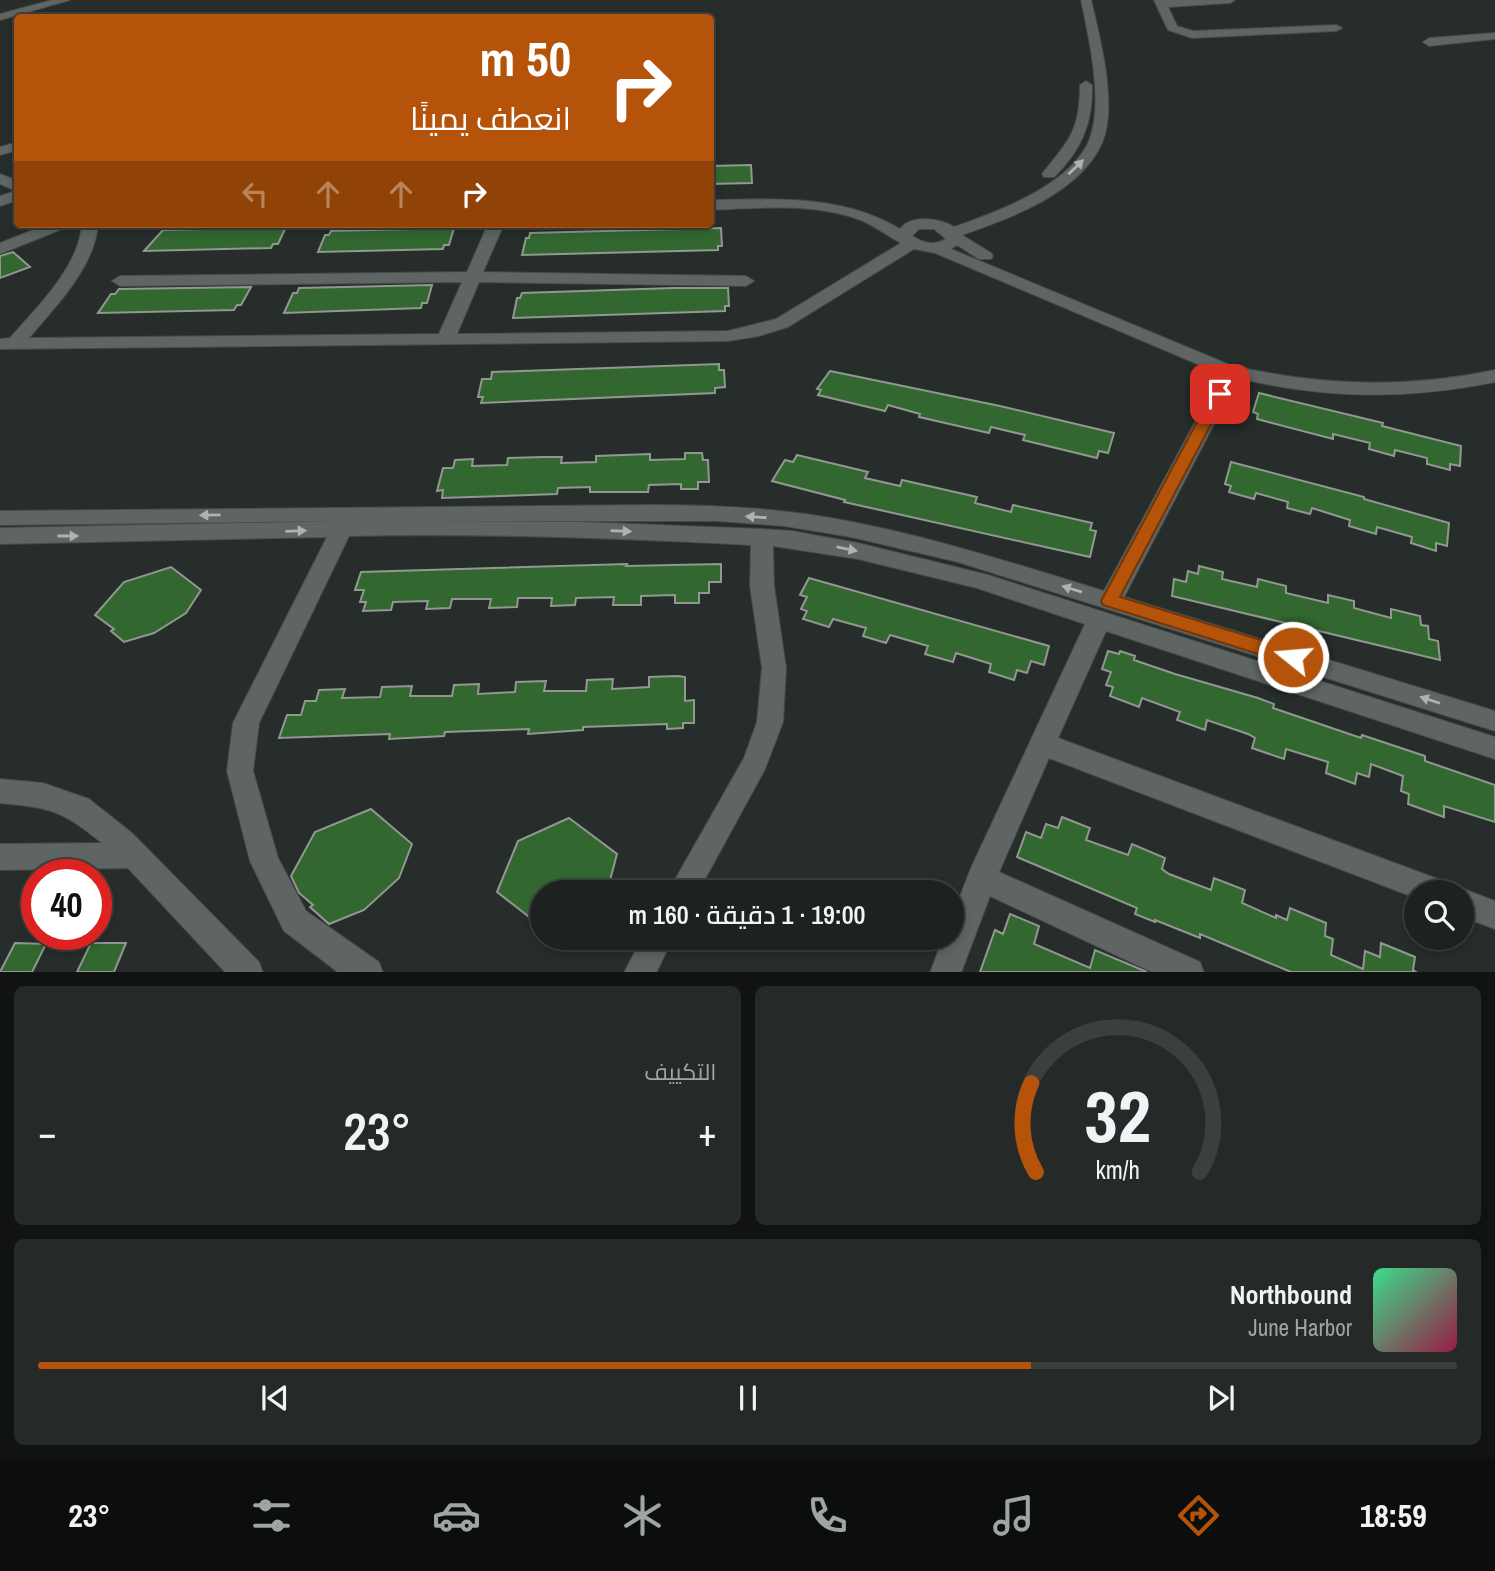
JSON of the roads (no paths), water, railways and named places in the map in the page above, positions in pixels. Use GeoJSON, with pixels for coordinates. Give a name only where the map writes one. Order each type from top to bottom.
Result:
{"type":"FeatureCollection","features":[{"type":"Feature","properties":{"kind":"street"},"geometry":{"type":"LineString","coordinates":[[15,14],[65,0]]}},
{"type":"Feature","properties":{"kind":"street"},"geometry":{"type":"LineString","coordinates":[[950,232],[1033,189],[1062,164],[1077,138],[1087,111],[1074,0]]}},
{"type":"Feature","properties":{"kind":"street"},"geometry":{"type":"LineString","coordinates":[[950,232],[994,219],[1035,199],[1065,178],[1088,155],[1096,142],[1102,115],[1086,0]]}},
{"type":"Feature","properties":{"kind":"street"},"geometry":{"type":"LineString","coordinates":[[1230,0],[1159,2],[1172,28],[1192,35],[1336,28]]}},
{"type":"Feature","properties":{"kind":"street"},"geometry":{"type":"LineString","coordinates":[[0,2],[11,15],[0,24]]}},
{"type":"Feature","properties":{"kind":"street"},"geometry":{"type":"LineString","coordinates":[[1429,42],[1495,36]]}},
{"type":"Feature","properties":{"kind":"street"},"geometry":{"type":"LineString","coordinates":[[714,196],[838,198],[950,232],[974,251],[1222,355],[1281,372],[1335,377],[1394,378],[1472,370],[1495,363]]}},
{"type":"Feature","properties":{"kind":"street"},"geometry":{"type":"LineString","coordinates":[[714,205],[818,205],[870,219],[907,240],[936,248],[1232,371],[1289,385],[1354,389],[1443,386],[1495,376]]}},
{"type":"Feature","properties":{"kind":"street"},"geometry":{"type":"LineString","coordinates":[[907,240],[908,228],[920,224]]}},
{"type":"Feature","properties":{"kind":"street"},"geometry":{"type":"LineString","coordinates":[[0,249],[52,228]]}},
{"type":"Feature","properties":{"kind":"street"},"geometry":{"type":"LineString","coordinates":[[7,344],[78,261],[88,241],[90,228]]}},
{"type":"Feature","properties":{"kind":"street"},"geometry":{"type":"LineString","coordinates":[[446,339],[494,228]]}},
{"type":"Feature","properties":{"kind":"street"},"geometry":{"type":"LineString","coordinates":[[936,248],[950,244],[950,232]]}},
{"type":"Feature","properties":{"kind":"street"},"geometry":{"type":"LineString","coordinates":[[7,344],[693,338],[759,331],[807,310],[907,240]]}},
{"type":"Feature","properties":{"kind":"street"},"geometry":{"type":"LineString","coordinates":[[120,281],[473,277],[746,281]]}},
{"type":"Feature","properties":{"kind":"street"},"geometry":{"type":"LineString","coordinates":[[945,972],[982,878],[1105,610],[1232,371]]}},
{"type":"Feature","properties":{"kind":"street"},"geometry":{"type":"LineString","coordinates":[[0,518],[351,513],[726,514],[785,519],[894,539],[961,555],[1105,610],[1495,748]]}},
{"type":"Feature","properties":{"kind":"street"},"geometry":{"type":"LineString","coordinates":[[0,536],[582,529],[762,537],[858,551],[1105,610],[1495,721]]}},
{"type":"Feature","properties":{"kind":"street"},"geometry":{"type":"LineString","coordinates":[[341,530],[246,723],[240,771],[264,861],[295,921],[345,959],[368,972]]}},
{"type":"Feature","properties":{"kind":"street"},"geometry":{"type":"LineString","coordinates":[[690,880],[756,761],[770,722],[774,668],[762,586],[762,537]]}},
{"type":"Feature","properties":{"kind":"street"},"geometry":{"type":"LineString","coordinates":[[1043,744],[1404,880]]}},
{"type":"Feature","properties":{"kind":"street"},"geometry":{"type":"LineString","coordinates":[[0,791],[43,795],[79,808],[122,842],[248,972]]}},
{"type":"Feature","properties":{"kind":"street"},"geometry":{"type":"LineString","coordinates":[[0,857],[134,855]]}},
{"type":"Feature","properties":{"kind":"street"},"geometry":{"type":"LineString","coordinates":[[982,878],[1189,972]]}},
{"type":"Feature","properties":{"kind":"street"},"geometry":{"type":"LineString","coordinates":[[1474,907],[1495,915]]}},
{"type":"Feature","properties":{"kind":"street"},"geometry":{"type":"LineString","coordinates":[[639,972],[651,950]]}}]}
